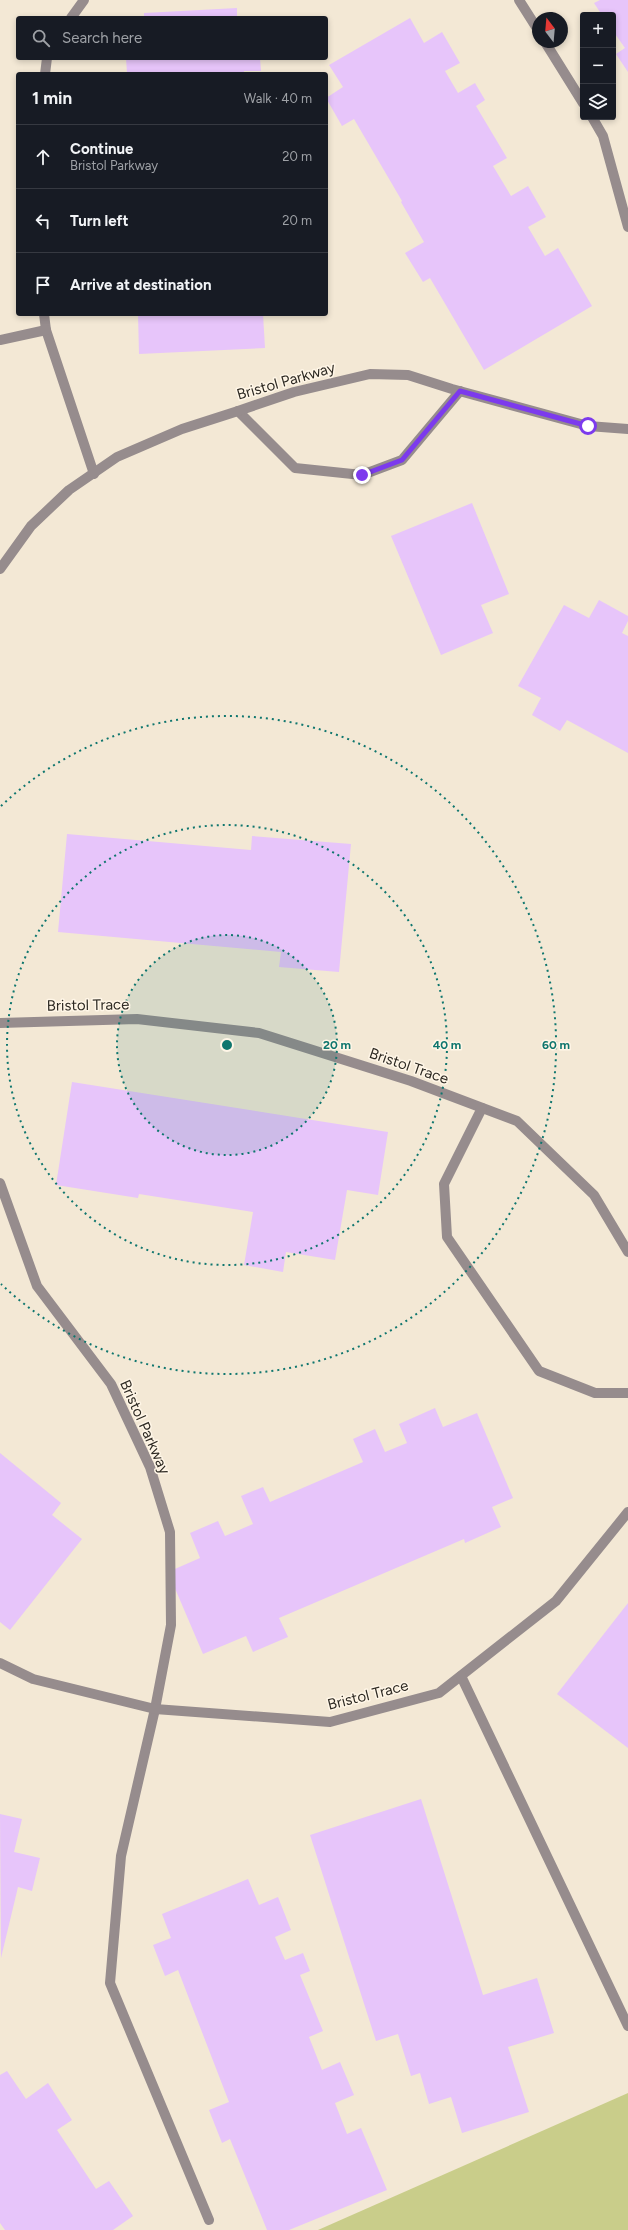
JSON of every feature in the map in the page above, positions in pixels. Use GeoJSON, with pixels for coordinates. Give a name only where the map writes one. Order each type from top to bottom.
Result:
{"type":"FeatureCollection","features":[{"type":"Feature","properties":{"kind":"street"},"geometry":{"type":"LineString","coordinates":[[72,16],[84,0]]}},
{"type":"Feature","properties":{"kind":"street"},"geometry":{"type":"LineString","coordinates":[[519,0],[532,21]]}},
{"type":"Feature","properties":{"kind":"street"},"geometry":{"type":"LineString","coordinates":[[549,48],[580,98]]}},
{"type":"Feature","properties":{"kind":"street"},"geometry":{"type":"LineString","coordinates":[[45,72],[47,60]]}},
{"type":"Feature","properties":{"kind":"street"},"geometry":{"type":"LineString","coordinates":[[594,120],[603,136],[628,227]]}},
{"type":"Feature","properties":{"kind":"street"},"geometry":{"type":"LineString","coordinates":[[44,316],[46,330],[94,474]]}},
{"type":"Feature","properties":{"kind":"street"},"geometry":{"type":"LineString","coordinates":[[0,340],[46,330]]}},
{"type":"Feature","properties":{"kind":"street","name":"Bristol Parkway"},"geometry":{"type":"LineString","coordinates":[[0,569],[31,526],[69,490],[124,454],[182,429],[294,392],[370,374],[408,375],[460,391],[588,426],[628,429]]}},
{"type":"Feature","properties":{"kind":"street"},"geometry":{"type":"LineString","coordinates":[[238,411],[296,468],[362,475],[402,460],[460,391]]}},
{"type":"Feature","properties":{"kind":"street","name":"Bristol Trace"},"geometry":{"type":"LineString","coordinates":[[0,1022],[137,1019],[259,1033],[411,1081],[517,1121],[594,1195],[628,1252]]}},
{"type":"Feature","properties":{"kind":"street"},"geometry":{"type":"LineString","coordinates":[[482,1108],[444,1184],[448,1237],[539,1372],[594,1393],[628,1393]]}},
{"type":"Feature","properties":{"kind":"street","name":"Bristol Parkway"},"geometry":{"type":"LineString","coordinates":[[0,1184],[38,1286],[111,1384],[150,1467],[170,1532],[171,1625],[155,1710],[121,1856],[110,1983],[209,2220]]}},
{"type":"Feature","properties":{"kind":"street","name":"Bristol Trace"},"geometry":{"type":"LineString","coordinates":[[0,1664],[33,1679],[155,1710],[330,1722],[439,1693],[556,1602],[628,1512]]}},
{"type":"Feature","properties":{"kind":"street"},"geometry":{"type":"LineString","coordinates":[[461,1676],[628,2026]]}},
{"type":"Feature","properties":{"kind":"green space"},"geometry":{"type":"Polygon","coordinates":[[[628,2093],[628,2230],[318,2230],[628,2093]]]}},
{"type":"Feature","properties":{"kind":"building"},"geometry":{"type":"Polygon","coordinates":[[[600,0],[628,0],[628,72],[616,54],[625,48],[616,35],[616,12],[600,12],[594,3],[600,0]]]}},
{"type":"Feature","properties":{"kind":"building"},"geometry":{"type":"Polygon","coordinates":[[[237,8],[237,16],[144,16],[144,13],[237,8]]]}},
{"type":"Feature","properties":{"kind":"building"},"geometry":{"type":"Polygon","coordinates":[[[410,18],[424,43],[442,32],[460,63],[445,71],[458,93],[475,83],[485,100],[476,106],[507,158],[493,166],[511,196],[528,186],[546,217],[528,227],[545,256],[558,248],[592,306],[484,370],[430,278],[423,282],[405,253],[424,242],[401,202],[402,201],[354,119],[342,126],[328,102],[328,97],[343,87],[329,65],[410,18]]]}},
{"type":"Feature","properties":{"kind":"building"},"geometry":{"type":"Polygon","coordinates":[[[126,60],[260,60],[261,71],[244,72],[127,72],[126,60]]]}},
{"type":"Feature","properties":{"kind":"building"},"geometry":{"type":"Polygon","coordinates":[[[138,316],[263,316],[265,348],[139,354],[138,316]]]}},
{"type":"Feature","properties":{"kind":"building"},"geometry":{"type":"Polygon","coordinates":[[[472,503],[509,594],[481,605],[493,633],[441,655],[391,536],[472,503]]]}},
{"type":"Feature","properties":{"kind":"building"},"geometry":{"type":"Polygon","coordinates":[[[599,600],[628,616],[628,621],[622,633],[628,636],[628,753],[567,720],[560,731],[532,715],[541,698],[518,686],[564,605],[589,618],[599,600]]]}},
{"type":"Feature","properties":{"kind":"building"},"geometry":{"type":"Polygon","coordinates":[[[67,834],[251,850],[252,836],[351,844],[339,972],[279,967],[281,952],[58,932],[67,834]]]}},
{"type":"Feature","properties":{"kind":"building"},"geometry":{"type":"Polygon","coordinates":[[[72,1082],[388,1132],[378,1195],[347,1190],[335,1260],[286,1252],[283,1272],[244,1265],[253,1212],[139,1194],[138,1198],[56,1185],[72,1082]]]}},
{"type":"Feature","properties":{"kind":"building"},"geometry":{"type":"Polygon","coordinates":[[[435,1408],[443,1427],[477,1413],[513,1498],[492,1507],[501,1527],[465,1543],[464,1539],[279,1618],[288,1637],[253,1652],[246,1636],[203,1654],[168,1572],[200,1558],[190,1533],[218,1521],[225,1536],[253,1524],[241,1496],[263,1487],[270,1502],[363,1462],[353,1439],[375,1429],[385,1452],[407,1443],[399,1424],[435,1408]]]}},
{"type":"Feature","properties":{"kind":"building"},"geometry":{"type":"Polygon","coordinates":[[[0,1453],[61,1503],[52,1515],[82,1539],[10,1630],[0,1622],[0,1453]]]}},
{"type":"Feature","properties":{"kind":"building"},"geometry":{"type":"Polygon","coordinates":[[[628,1603],[628,1748],[557,1694],[628,1603]]]}},
{"type":"Feature","properties":{"kind":"building"},"geometry":{"type":"Polygon","coordinates":[[[421,1799],[483,1995],[537,1978],[554,2033],[508,2047],[529,2112],[462,2133],[451,2097],[429,2104],[420,2073],[411,2076],[398,2034],[376,2041],[310,1835],[421,1799]]]}},
{"type":"Feature","properties":{"kind":"building"},"geometry":{"type":"Polygon","coordinates":[[[0,1814],[22,1819],[14,1852],[40,1858],[32,1891],[18,1887],[1,1958],[0,1814]]]}},
{"type":"Feature","properties":{"kind":"building"},"geometry":{"type":"Polygon","coordinates":[[[248,1879],[259,1905],[278,1897],[291,1930],[275,1937],[285,1960],[303,1953],[310,1971],[300,1975],[323,2031],[309,2037],[322,2070],[340,2062],[354,2095],[335,2103],[347,2134],[361,2128],[387,2190],[289,2230],[267,2230],[230,2139],[222,2143],[209,2110],[229,2102],[178,1970],[165,1976],[153,1945],[171,1938],[162,1914],[248,1879]]]}},
{"type":"Feature","properties":{"kind":"building"},"geometry":{"type":"Polygon","coordinates":[[[7,2071],[26,2099],[48,2083],[72,2120],[57,2130],[96,2189],[109,2181],[133,2216],[113,2230],[5,2230],[0,2223],[0,2075],[7,2071]]]}},
{"type":"Feature","properties":{"kind":"route"},"geometry":{"type":"LineString","coordinates":[[362,475],[402,460],[460,391],[588,426]]}}]}
